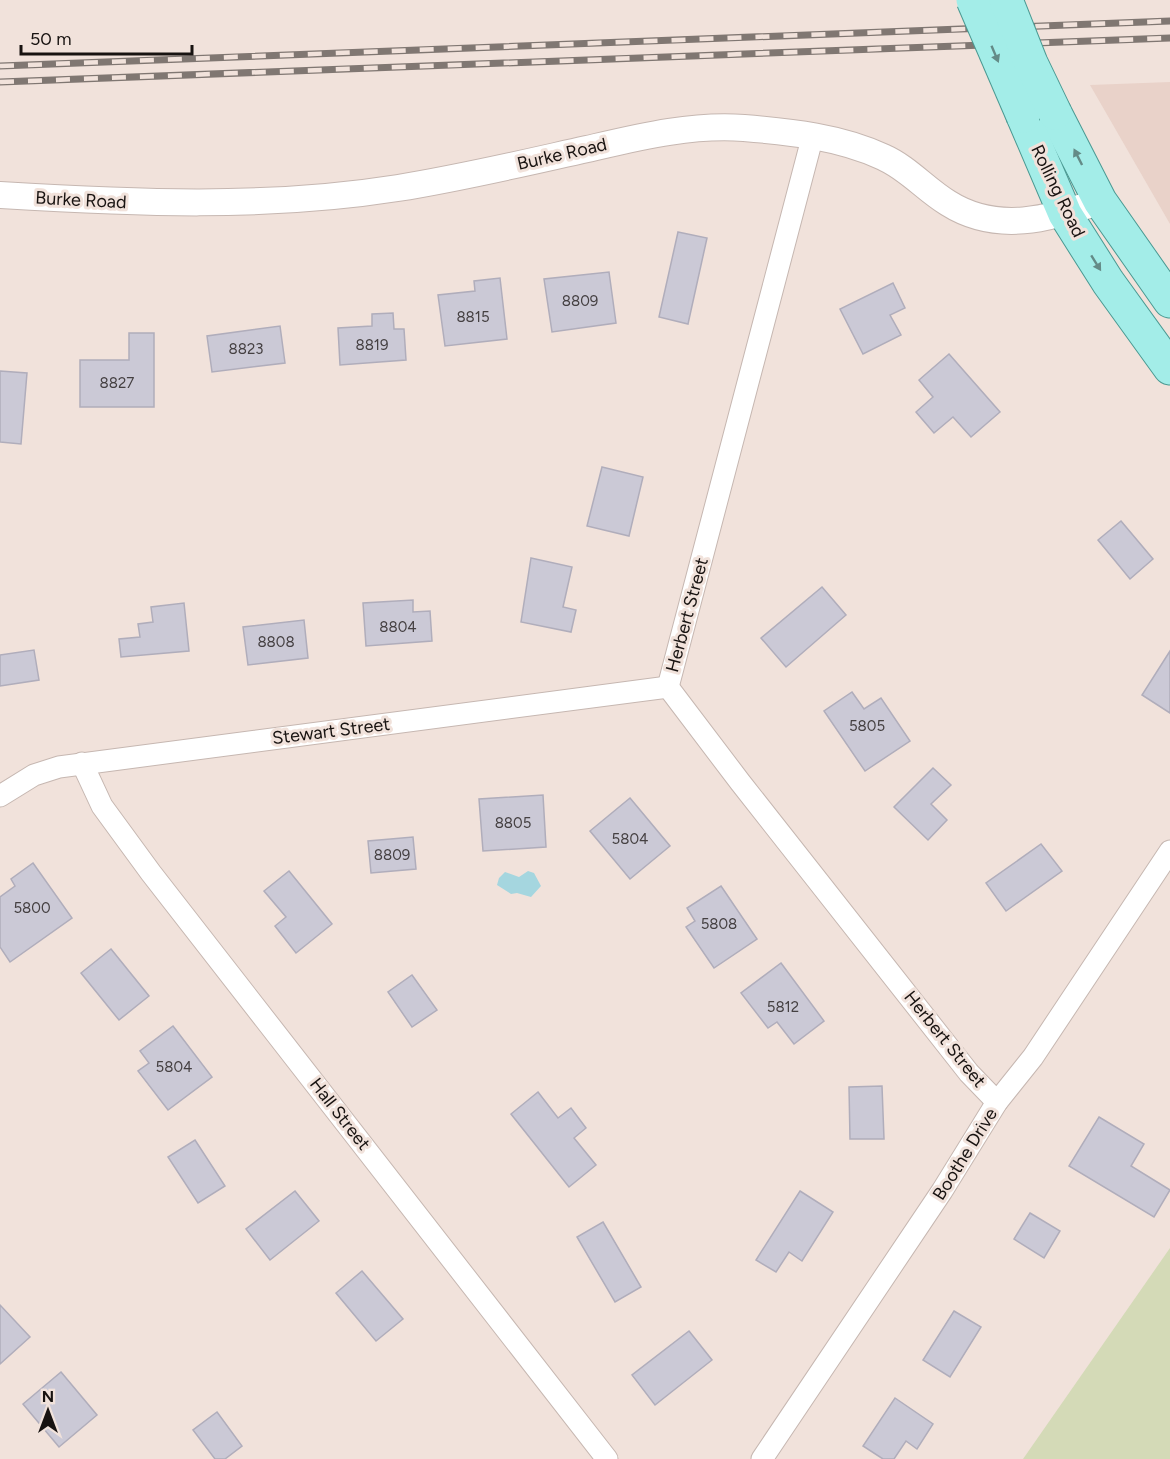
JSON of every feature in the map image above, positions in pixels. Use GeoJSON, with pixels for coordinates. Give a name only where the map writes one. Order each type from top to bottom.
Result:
{"type":"FeatureCollection","features":[{"type":"Feature","properties":{"kind":"main road","name":"Rolling Road"},"geometry":{"type":"LineString","coordinates":[[973,0],[1065,214],[1108,282],[1170,368]]}},
{"type":"Feature","properties":{"kind":"main road","name":"Rolling Road"},"geometry":{"type":"LineString","coordinates":[[1006,0],[1031,63],[1100,201],[1170,301]]}},
{"type":"Feature","properties":{"kind":"street","name":"Burke Road"},"geometry":{"type":"LineString","coordinates":[[0,195],[148,204],[237,204],[314,199],[398,188],[681,130],[742,128],[813,135],[860,147],[902,167],[948,204],[979,218],[1024,222],[1065,214],[1100,201]]}},
{"type":"Feature","properties":{"kind":"street","name":"Herbert Street"},"geometry":{"type":"LineString","coordinates":[[813,135],[668,687],[969,1073],[998,1102]]}},
{"type":"Feature","properties":{"kind":"street","name":"Stewart Street"},"geometry":{"type":"LineString","coordinates":[[0,796],[34,775],[82,763],[668,687]]}},
{"type":"Feature","properties":{"kind":"street","name":"Hall Street"},"geometry":{"type":"LineString","coordinates":[[82,763],[102,806],[151,873],[607,1459]]}},
{"type":"Feature","properties":{"kind":"street","name":"Boothe Drive"},"geometry":{"type":"LineString","coordinates":[[762,1459],[942,1191],[998,1102],[1032,1057],[1170,851]]}},
{"type":"Feature","properties":{"kind":"shaded area"},"geometry":{"type":"Polygon","coordinates":[[[1170,82],[1170,224],[1090,85],[1170,82]]]}},
{"type":"Feature","properties":{"kind":"green space"},"geometry":{"type":"Polygon","coordinates":[[[1170,1248],[1170,1459],[1023,1459],[1170,1248]]]}},
{"type":"Feature","properties":{"kind":"water"},"geometry":{"type":"Polygon","coordinates":[[[528,871],[534,873],[541,886],[531,897],[517,893],[511,894],[497,885],[499,878],[505,872],[519,877],[528,871]]]}},
{"type":"Feature","properties":{"kind":"building"},"geometry":{"type":"Polygon","coordinates":[[[678,232],[707,238],[688,324],[659,317],[678,232]]]}},
{"type":"Feature","properties":{"kind":"building"},"geometry":{"type":"Polygon","coordinates":[[[609,272],[616,323],[552,332],[544,279],[609,272]]]}},
{"type":"Feature","properties":{"kind":"building"},"geometry":{"type":"Polygon","coordinates":[[[500,278],[507,339],[445,346],[438,295],[475,291],[474,281],[500,278]]]}},
{"type":"Feature","properties":{"kind":"building"},"geometry":{"type":"Polygon","coordinates":[[[893,283],[905,308],[890,315],[901,335],[863,354],[840,309],[893,283]]]}},
{"type":"Feature","properties":{"kind":"building"},"geometry":{"type":"Polygon","coordinates":[[[393,313],[394,329],[404,329],[406,360],[340,365],[338,328],[372,326],[372,314],[393,313]]]}},
{"type":"Feature","properties":{"kind":"building"},"geometry":{"type":"Polygon","coordinates":[[[280,326],[285,363],[212,372],[207,336],[280,326]]]}},
{"type":"Feature","properties":{"kind":"building"},"geometry":{"type":"Polygon","coordinates":[[[129,333],[154,333],[154,407],[80,407],[80,360],[129,360],[129,333]]]}},
{"type":"Feature","properties":{"kind":"building"},"geometry":{"type":"Polygon","coordinates":[[[949,354],[1000,412],[971,437],[953,417],[934,433],[916,412],[933,397],[919,380],[949,354]]]}},
{"type":"Feature","properties":{"kind":"building"},"geometry":{"type":"Polygon","coordinates":[[[0,371],[27,373],[21,444],[0,442],[0,371]]]}},
{"type":"Feature","properties":{"kind":"building"},"geometry":{"type":"Polygon","coordinates":[[[602,467],[643,477],[629,536],[587,526],[602,467]]]}},
{"type":"Feature","properties":{"kind":"building"},"geometry":{"type":"Polygon","coordinates":[[[1121,521],[1153,559],[1130,579],[1098,540],[1121,521]]]}},
{"type":"Feature","properties":{"kind":"building"},"geometry":{"type":"Polygon","coordinates":[[[531,558],[572,567],[563,607],[576,610],[571,632],[521,622],[531,558]]]}},
{"type":"Feature","properties":{"kind":"building"},"geometry":{"type":"Polygon","coordinates":[[[822,587],[846,615],[786,667],[761,638],[822,587]]]}},
{"type":"Feature","properties":{"kind":"building"},"geometry":{"type":"Polygon","coordinates":[[[413,600],[413,612],[430,611],[432,641],[366,646],[363,603],[413,600]]]}},
{"type":"Feature","properties":{"kind":"building"},"geometry":{"type":"Polygon","coordinates":[[[184,603],[189,651],[121,657],[119,639],[140,637],[138,624],[153,622],[151,607],[184,603]]]}},
{"type":"Feature","properties":{"kind":"building"},"geometry":{"type":"Polygon","coordinates":[[[304,620],[308,658],[248,665],[243,627],[304,620]]]}},
{"type":"Feature","properties":{"kind":"building"},"geometry":{"type":"Polygon","coordinates":[[[34,650],[39,680],[0,686],[0,655],[34,650]]]}},
{"type":"Feature","properties":{"kind":"building"},"geometry":{"type":"Polygon","coordinates":[[[1170,651],[1170,713],[1142,695],[1170,651]]]}},
{"type":"Feature","properties":{"kind":"building"},"geometry":{"type":"Polygon","coordinates":[[[852,692],[864,709],[881,698],[910,741],[865,771],[824,711],[852,692]]]}},
{"type":"Feature","properties":{"kind":"building"},"geometry":{"type":"Polygon","coordinates":[[[933,768],[951,785],[931,804],[947,820],[928,840],[894,807],[933,768]]]}},
{"type":"Feature","properties":{"kind":"building"},"geometry":{"type":"Polygon","coordinates":[[[543,795],[546,847],[483,851],[479,799],[543,795]]]}},
{"type":"Feature","properties":{"kind":"building"},"geometry":{"type":"Polygon","coordinates":[[[630,798],[670,846],[630,879],[590,831],[630,798]]]}},
{"type":"Feature","properties":{"kind":"building"},"geometry":{"type":"Polygon","coordinates":[[[413,837],[416,869],[371,873],[368,841],[413,837]]]}},
{"type":"Feature","properties":{"kind":"building"},"geometry":{"type":"Polygon","coordinates":[[[1041,844],[1062,871],[1006,911],[986,883],[1041,844]]]}},
{"type":"Feature","properties":{"kind":"building"},"geometry":{"type":"Polygon","coordinates":[[[33,863],[72,918],[10,962],[0,947],[0,897],[15,886],[11,879],[33,863]]]}},
{"type":"Feature","properties":{"kind":"building"},"geometry":{"type":"Polygon","coordinates":[[[289,871],[332,924],[296,953],[275,926],[286,917],[264,891],[289,871]]]}},
{"type":"Feature","properties":{"kind":"building"},"geometry":{"type":"Polygon","coordinates":[[[721,886],[757,939],[714,968],[686,927],[695,921],[687,908],[721,886]]]}},
{"type":"Feature","properties":{"kind":"building"},"geometry":{"type":"Polygon","coordinates":[[[111,949],[149,996],[119,1020],[81,973],[111,949]]]}},
{"type":"Feature","properties":{"kind":"building"},"geometry":{"type":"Polygon","coordinates":[[[781,963],[824,1021],[794,1044],[777,1022],[768,1028],[741,993],[781,963]]]}},
{"type":"Feature","properties":{"kind":"building"},"geometry":{"type":"Polygon","coordinates":[[[412,975],[437,1010],[412,1027],[388,992],[412,975]]]}},
{"type":"Feature","properties":{"kind":"building"},"geometry":{"type":"Polygon","coordinates":[[[173,1026],[212,1077],[168,1110],[138,1071],[149,1063],[140,1051],[173,1026]]]}},
{"type":"Feature","properties":{"kind":"building"},"geometry":{"type":"Polygon","coordinates":[[[882,1086],[884,1139],[850,1139],[849,1087],[882,1086]]]}},
{"type":"Feature","properties":{"kind":"building"},"geometry":{"type":"Polygon","coordinates":[[[538,1092],[558,1118],[571,1108],[586,1128],[574,1138],[596,1165],[569,1187],[511,1114],[538,1092]]]}},
{"type":"Feature","properties":{"kind":"building"},"geometry":{"type":"Polygon","coordinates":[[[1099,1117],[1144,1144],[1131,1166],[1170,1190],[1154,1217],[1069,1166],[1099,1117]]]}},
{"type":"Feature","properties":{"kind":"building"},"geometry":{"type":"Polygon","coordinates":[[[195,1140],[225,1186],[198,1203],[168,1157],[195,1140]]]}},
{"type":"Feature","properties":{"kind":"building"},"geometry":{"type":"Polygon","coordinates":[[[295,1191],[319,1221],[270,1260],[246,1229],[295,1191]]]}},
{"type":"Feature","properties":{"kind":"building"},"geometry":{"type":"Polygon","coordinates":[[[800,1191],[833,1212],[802,1261],[789,1252],[776,1272],[756,1260],[800,1191]]]}},
{"type":"Feature","properties":{"kind":"building"},"geometry":{"type":"Polygon","coordinates":[[[1030,1213],[1060,1231],[1044,1258],[1014,1239],[1030,1213]]]}},
{"type":"Feature","properties":{"kind":"building"},"geometry":{"type":"Polygon","coordinates":[[[603,1222],[641,1287],[615,1302],[577,1237],[603,1222]]]}},
{"type":"Feature","properties":{"kind":"building"},"geometry":{"type":"Polygon","coordinates":[[[362,1271],[403,1319],[376,1341],[336,1293],[362,1271]]]}},
{"type":"Feature","properties":{"kind":"building"},"geometry":{"type":"Polygon","coordinates":[[[0,1305],[30,1337],[0,1364],[0,1305]]]}},
{"type":"Feature","properties":{"kind":"building"},"geometry":{"type":"Polygon","coordinates":[[[954,1311],[981,1327],[950,1377],[923,1360],[954,1311]]]}},
{"type":"Feature","properties":{"kind":"building"},"geometry":{"type":"Polygon","coordinates":[[[689,1331],[712,1360],[655,1405],[632,1375],[689,1331]]]}},
{"type":"Feature","properties":{"kind":"building"},"geometry":{"type":"Polygon","coordinates":[[[61,1372],[97,1415],[59,1447],[23,1404],[61,1372]]]}},
{"type":"Feature","properties":{"kind":"building"},"geometry":{"type":"Polygon","coordinates":[[[895,1398],[933,1424],[917,1449],[906,1441],[894,1459],[883,1459],[863,1446],[895,1398]]]}},
{"type":"Feature","properties":{"kind":"building"},"geometry":{"type":"Polygon","coordinates":[[[217,1412],[242,1446],[225,1459],[215,1459],[193,1430],[217,1412]]]}},
{"type":"Feature","properties":{"kind":"railway"},"geometry":{"type":"LineString","coordinates":[[0,66],[1170,21]]}},
{"type":"Feature","properties":{"kind":"railway"},"geometry":{"type":"LineString","coordinates":[[0,82],[1170,38]]}}]}
